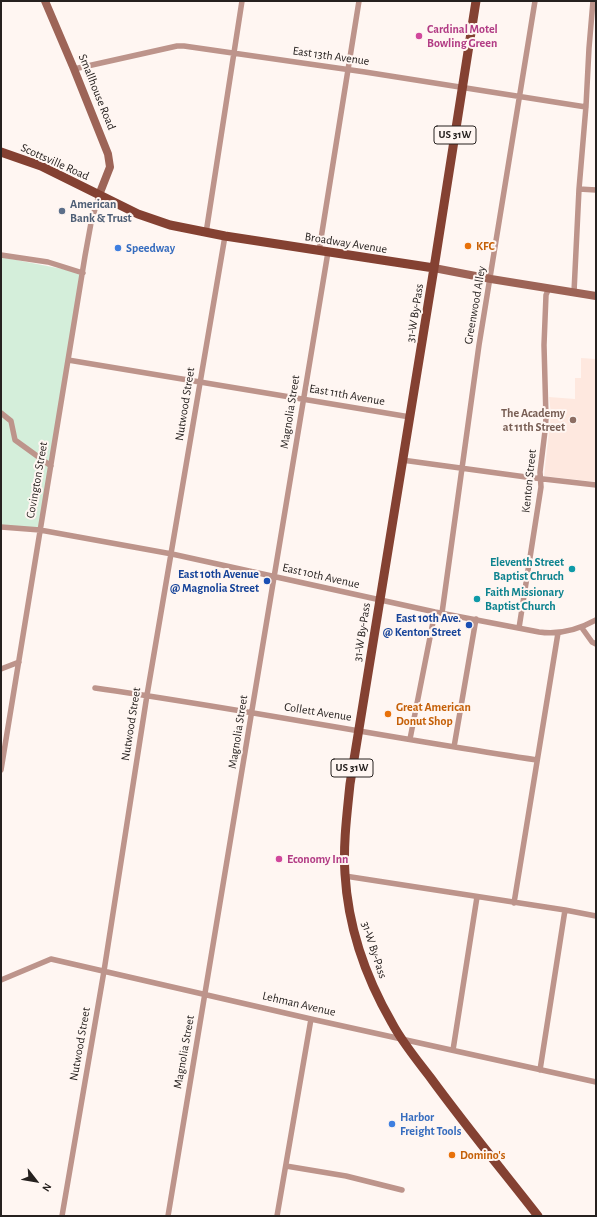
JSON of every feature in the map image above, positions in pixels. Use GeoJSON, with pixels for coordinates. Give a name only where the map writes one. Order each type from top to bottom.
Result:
{"type":"FeatureCollection","features":[{"type":"Feature","properties":{"kind":"main road","name":"31-W By-Pass"},"geometry":{"type":"LineString","coordinates":[[476,1],[350,784],[345,825],[345,876],[352,920],[363,960],[379,999],[392,1024],[446,1100],[538,1216]]}},
{"type":"Feature","properties":{"kind":"main road","name":"Scottsville Road"},"geometry":{"type":"LineString","coordinates":[[1,152],[41,166],[99,195]]}},
{"type":"Feature","properties":{"kind":"main road","name":"Broadway Avenue"},"geometry":{"type":"LineString","coordinates":[[99,195],[152,220],[178,228],[434,268]]}},
{"type":"Feature","properties":{"kind":"street","name":"Smallhouse Road"},"geometry":{"type":"LineString","coordinates":[[45,1],[108,154],[110,167],[99,195]]}},
{"type":"Feature","properties":{"kind":"street"},"geometry":{"type":"LineString","coordinates":[[206,233],[242,1]]}},
{"type":"Feature","properties":{"kind":"street","name":"Magnolia Street"},"geometry":{"type":"LineString","coordinates":[[168,1216],[303,399],[348,70],[359,1]]}},
{"type":"Feature","properties":{"kind":"street","name":"Greenwood Alley"},"geometry":{"type":"LineString","coordinates":[[442,613],[479,345],[491,279],[535,1]]}},
{"type":"Feature","properties":{"kind":"street"},"geometry":{"type":"LineString","coordinates":[[574,292],[579,190],[593,1]]}},
{"type":"Feature","properties":{"kind":"street","name":"East 13th Avenue"},"geometry":{"type":"LineString","coordinates":[[74,69],[177,46],[204,48],[586,107]]}},
{"type":"Feature","properties":{"kind":"street"},"geometry":{"type":"LineString","coordinates":[[579,190],[596,190]]}},
{"type":"Feature","properties":{"kind":"street","name":"Covington Street"},"geometry":{"type":"LineString","coordinates":[[1,770],[91,223],[99,195]]}},
{"type":"Feature","properties":{"kind":"street","name":"Nutwood Street"},"geometry":{"type":"LineString","coordinates":[[62,1216],[104,971],[147,695],[225,236]]}},
{"type":"Feature","properties":{"kind":"street"},"geometry":{"type":"LineString","coordinates":[[1,255],[48,262],[83,273]]}},
{"type":"Feature","properties":{"kind":"street","name":"Broadway Avenue"},"geometry":{"type":"LineString","coordinates":[[434,268],[596,296]]}},
{"type":"Feature","properties":{"kind":"street","name":"Kenton Street"},"geometry":{"type":"LineString","coordinates":[[519,628],[541,487],[540,472],[546,431],[544,345],[546,295],[549,288]]}},
{"type":"Feature","properties":{"kind":"street","name":"East 11th Avenue"},"geometry":{"type":"LineString","coordinates":[[68,360],[410,417]]}},
{"type":"Feature","properties":{"kind":"street"},"geometry":{"type":"LineString","coordinates":[[1,413],[11,421],[16,440],[51,466]]}},
{"type":"Feature","properties":{"kind":"street"},"geometry":{"type":"LineString","coordinates":[[402,460],[596,486]]}},
{"type":"Feature","properties":{"kind":"street","name":"East 10th Avenue"},"geometry":{"type":"LineString","coordinates":[[1,527],[40,530],[172,554],[435,612],[544,633],[558,633],[582,628],[596,620]]}},
{"type":"Feature","properties":{"kind":"street"},"geometry":{"type":"LineString","coordinates":[[410,739],[435,612]]}},
{"type":"Feature","properties":{"kind":"street"},"geometry":{"type":"LineString","coordinates":[[454,747],[476,619]]}},
{"type":"Feature","properties":{"kind":"street"},"geometry":{"type":"LineString","coordinates":[[582,628],[592,642],[596,644]]}},
{"type":"Feature","properties":{"kind":"street"},"geometry":{"type":"LineString","coordinates":[[514,903],[558,633]]}},
{"type":"Feature","properties":{"kind":"street"},"geometry":{"type":"LineString","coordinates":[[1,669],[19,662]]}},
{"type":"Feature","properties":{"kind":"street","name":"Collett Avenue"},"geometry":{"type":"LineString","coordinates":[[95,688],[147,695],[537,760]]}},
{"type":"Feature","properties":{"kind":"street"},"geometry":{"type":"LineString","coordinates":[[345,876],[596,916]]}},
{"type":"Feature","properties":{"kind":"street"},"geometry":{"type":"LineString","coordinates":[[453,1050],[477,897]]}},
{"type":"Feature","properties":{"kind":"street"},"geometry":{"type":"LineString","coordinates":[[540,1070],[565,910]]}},
{"type":"Feature","properties":{"kind":"street","name":"Lehman Avenue"},"geometry":{"type":"LineString","coordinates":[[1,980],[51,959],[311,1019],[596,1082]]}},
{"type":"Feature","properties":{"kind":"street"},"geometry":{"type":"LineString","coordinates":[[277,1216],[311,1019]]}},
{"type":"Feature","properties":{"kind":"street"},"geometry":{"type":"LineString","coordinates":[[286,1166],[346,1176],[402,1190]]}},
{"type":"Feature","properties":{"kind":"shaded area","name":"The Academy at 11th Street"},"geometry":{"type":"Polygon","coordinates":[[[581,358],[596,359],[596,482],[544,476],[551,414],[549,397],[575,399],[575,378],[581,378],[581,358]]]}},
{"type":"Feature","properties":{"kind":"green space"},"geometry":{"type":"Polygon","coordinates":[[[1,257],[83,273],[40,530],[1,528],[1,257]]]}},
{"type":"Feature","properties":{"kind":"place","name":"Cardinal Motel Bowling Green"},"geometry":{"type":"Point","coordinates":[419,36]}},
{"type":"Feature","properties":{"kind":"place","name":"American Bank & Trust"},"geometry":{"type":"Point","coordinates":[62,211]}},
{"type":"Feature","properties":{"kind":"place","name":"KFC"},"geometry":{"type":"Point","coordinates":[468,246]}},
{"type":"Feature","properties":{"kind":"place","name":"Speedway"},"geometry":{"type":"Point","coordinates":[118,248]}},
{"type":"Feature","properties":{"kind":"place","name":"The Academy at 11th Street"},"geometry":{"type":"Point","coordinates":[573,420]}},
{"type":"Feature","properties":{"kind":"place","name":"Eleventh Street Baptist Chruch"},"geometry":{"type":"Point","coordinates":[572,569]}},
{"type":"Feature","properties":{"kind":"place","name":"East 10th Avenue @ Magnolia Street"},"geometry":{"type":"Point","coordinates":[267,581]}},
{"type":"Feature","properties":{"kind":"place","name":"Faith Missionary Baptist Church"},"geometry":{"type":"Point","coordinates":[477,599]}},
{"type":"Feature","properties":{"kind":"place","name":"East 10th Ave. @ Kenton Street"},"geometry":{"type":"Point","coordinates":[469,625]}},
{"type":"Feature","properties":{"kind":"place","name":"Great American Donut Shop"},"geometry":{"type":"Point","coordinates":[388,714]}},
{"type":"Feature","properties":{"kind":"place","name":"Economy Inn"},"geometry":{"type":"Point","coordinates":[279,859]}},
{"type":"Feature","properties":{"kind":"place","name":"Harbor Freight Tools"},"geometry":{"type":"Point","coordinates":[392,1124]}},
{"type":"Feature","properties":{"kind":"place","name":"Domino's"},"geometry":{"type":"Point","coordinates":[452,1155]}}]}
